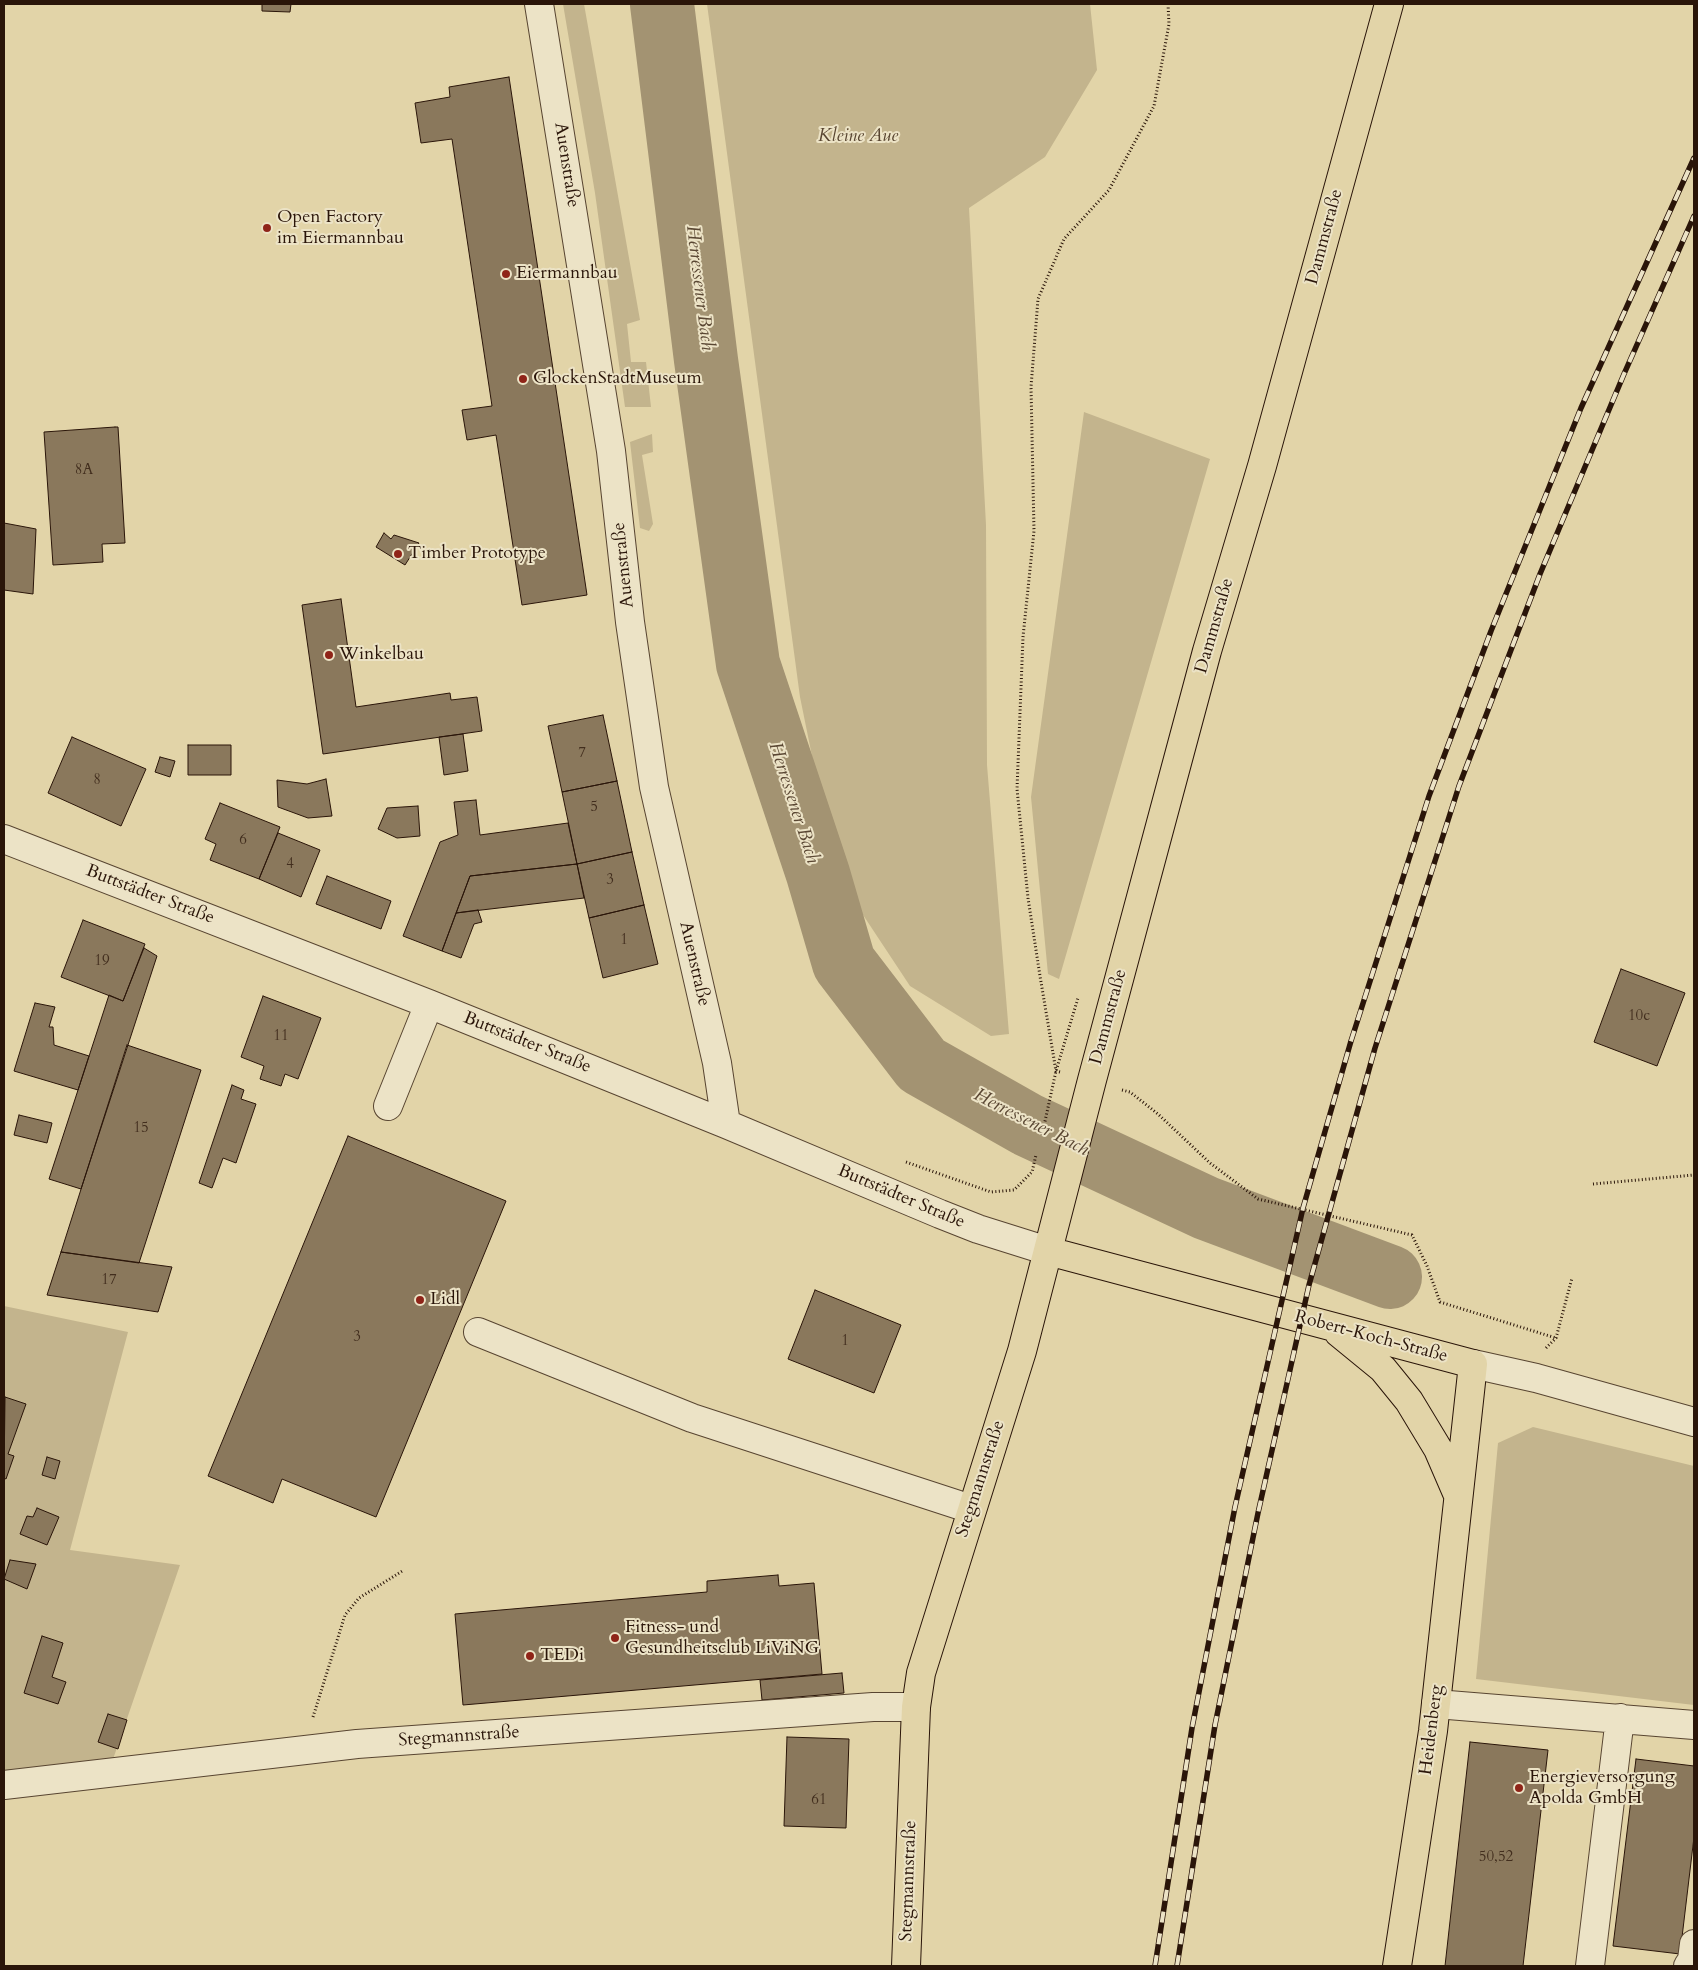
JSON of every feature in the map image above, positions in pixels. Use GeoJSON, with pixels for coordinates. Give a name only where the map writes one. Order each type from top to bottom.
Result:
{"type":"FeatureCollection","features":[{"type":"Feature","properties":{"kind":"main road","name":"Dammstraße"},"geometry":{"type":"LineString","coordinates":[[1048,1251],[1089,1089],[1207,650],[1262,466],[1389,4]]}},
{"type":"Feature","properties":{"kind":"main road","name":"Robert-Koch-Straße"},"geometry":{"type":"LineString","coordinates":[[1048,1251],[1473,1364]]}},
{"type":"Feature","properties":{"kind":"main road","name":"Stegmannstraße"},"geometry":{"type":"LineString","coordinates":[[906,1966],[916,1706],[928,1648],[1022,1351],[1048,1251]]}},
{"type":"Feature","properties":{"kind":"main road"},"geometry":{"type":"LineString","coordinates":[[1332,1327],[1383,1369],[1410,1401],[1438,1449],[1458,1493]]}},
{"type":"Feature","properties":{"kind":"main road","name":"Heidenberg"},"geometry":{"type":"LineString","coordinates":[[1397,1966],[1436,1704],[1473,1364]]}},
{"type":"Feature","properties":{"kind":"street","name":"Auenstraße"},"geometry":{"type":"LineString","coordinates":[[539,4],[611,451],[630,622],[654,787],[717,1063],[726,1124]]}},
{"type":"Feature","properties":{"kind":"street","name":"Buttstädter Straße"},"geometry":{"type":"LineString","coordinates":[[4,839],[429,1004],[726,1124],[940,1214],[1048,1251]]}},
{"type":"Feature","properties":{"kind":"street"},"geometry":{"type":"LineString","coordinates":[[388,1106],[429,1004]]}},
{"type":"Feature","properties":{"kind":"street"},"geometry":{"type":"LineString","coordinates":[[478,1332],[692,1418],[971,1509]]}},
{"type":"Feature","properties":{"kind":"street","name":"Robert-Koch-Straße"},"geometry":{"type":"LineString","coordinates":[[1473,1364],[1536,1378],[1694,1422]]}},
{"type":"Feature","properties":{"kind":"street"},"geometry":{"type":"LineString","coordinates":[[1436,1704],[1620,1718],[1694,1726]]}},
{"type":"Feature","properties":{"kind":"street","name":"Stegmannstraße"},"geometry":{"type":"LineString","coordinates":[[4,1785],[305,1752],[367,1743],[873,1707],[916,1706]]}},
{"type":"Feature","properties":{"kind":"street"},"geometry":{"type":"LineString","coordinates":[[1590,1966],[1620,1718]]}},
{"type":"Feature","properties":{"kind":"street"},"geometry":{"type":"LineString","coordinates":[[1688,1966],[1692,1960],[1694,1944]]}},
{"type":"Feature","properties":{"kind":"path"},"geometry":{"type":"LineString","coordinates":[[1168,4],[1169,24],[1154,106],[1109,190],[1064,240],[1038,299],[1031,387],[1034,531],[1023,637],[1017,789],[1028,898],[1056,1071],[1089,1089],[1130,1092],[1158,1114],[1210,1163],[1258,1199],[1412,1235],[1427,1266],[1440,1302],[1556,1338]]}},
{"type":"Feature","properties":{"kind":"path"},"geometry":{"type":"LineString","coordinates":[[1040,1142],[1053,1089]]}},
{"type":"Feature","properties":{"kind":"path"},"geometry":{"type":"LineString","coordinates":[[904,1161],[991,1192],[1007,1191],[1014,1190],[1032,1172],[1038,1151]]}},
{"type":"Feature","properties":{"kind":"path"},"geometry":{"type":"LineString","coordinates":[[1593,1184],[1694,1175]]}},
{"type":"Feature","properties":{"kind":"path"},"geometry":{"type":"LineString","coordinates":[[1536,1378],[1542,1350],[1556,1338],[1572,1278]]}},
{"type":"Feature","properties":{"kind":"path"},"geometry":{"type":"LineString","coordinates":[[305,1752],[315,1705],[345,1614],[359,1598],[404,1570]]}},
{"type":"Feature","properties":{"kind":"green space"},"geometry":{"type":"Polygon","coordinates":[[[563,4],[584,4],[640,320],[627,324],[631,362],[646,362],[651,407],[625,407],[595,193],[563,4]]]}},
{"type":"Feature","properties":{"kind":"green space","name":"Kleine Aue"},"geometry":{"type":"Polygon","coordinates":[[[707,4],[1090,4],[1097,70],[1045,157],[969,208],[986,525],[987,765],[1009,1034],[991,1036],[910,986],[836,874],[800,697],[707,4]]]}},
{"type":"Feature","properties":{"kind":"green space"},"geometry":{"type":"Polygon","coordinates":[[[1084,412],[1210,459],[1059,979],[1048,974],[1031,797],[1084,412]]]}},
{"type":"Feature","properties":{"kind":"green space"},"geometry":{"type":"Polygon","coordinates":[[[652,434],[653,452],[642,455],[653,524],[649,531],[640,528],[630,442],[652,434]]]}},
{"type":"Feature","properties":{"kind":"green space"},"geometry":{"type":"Polygon","coordinates":[[[4,1306],[128,1332],[70,1550],[180,1565],[111,1765],[4,1774],[4,1306]]]}},
{"type":"Feature","properties":{"kind":"green space"},"geometry":{"type":"Polygon","coordinates":[[[1533,1427],[1694,1466],[1694,1705],[1476,1679],[1498,1443],[1533,1427]]]}},
{"type":"Feature","properties":{"kind":"building"},"geometry":{"type":"Polygon","coordinates":[[[262,4],[291,4],[290,12],[262,11],[262,4]]]}},
{"type":"Feature","properties":{"kind":"building","name":"Eiermannbau"},"geometry":{"type":"Polygon","coordinates":[[[509,77],[587,595],[522,605],[496,435],[467,440],[462,410],[492,406],[452,139],[421,143],[415,103],[450,97],[449,87],[509,77]]]}},
{"type":"Feature","properties":{"kind":"building"},"geometry":{"type":"Polygon","coordinates":[[[118,427],[125,543],[102,544],[103,562],[53,565],[44,432],[118,427]]]}},
{"type":"Feature","properties":{"kind":"building"},"geometry":{"type":"Polygon","coordinates":[[[4,523],[36,529],[33,594],[4,590],[4,523]]]}},
{"type":"Feature","properties":{"kind":"building","name":"Timber Prototype"},"geometry":{"type":"Polygon","coordinates":[[[384,533],[391,539],[394,535],[419,543],[405,565],[376,547],[384,533]]]}},
{"type":"Feature","properties":{"kind":"building","name":"Winkelbau"},"geometry":{"type":"Polygon","coordinates":[[[341,599],[356,707],[450,693],[451,700],[477,697],[482,731],[323,754],[302,605],[341,599]]]}},
{"type":"Feature","properties":{"kind":"building"},"geometry":{"type":"Polygon","coordinates":[[[603,715],[617,781],[562,792],[548,726],[603,715]]]}},
{"type":"Feature","properties":{"kind":"building"},"geometry":{"type":"Polygon","coordinates":[[[463,734],[468,771],[444,775],[439,737],[463,734]]]}},
{"type":"Feature","properties":{"kind":"building"},"geometry":{"type":"Polygon","coordinates":[[[72,737],[146,769],[121,826],[48,793],[72,737]]]}},
{"type":"Feature","properties":{"kind":"building"},"geometry":{"type":"Polygon","coordinates":[[[188,745],[231,745],[231,775],[188,775],[188,745]]]}},
{"type":"Feature","properties":{"kind":"building"},"geometry":{"type":"Polygon","coordinates":[[[160,757],[175,761],[170,777],[155,772],[160,757]]]}},
{"type":"Feature","properties":{"kind":"building"},"geometry":{"type":"Polygon","coordinates":[[[326,779],[332,816],[308,818],[278,807],[277,780],[307,784],[326,779]]]}},
{"type":"Feature","properties":{"kind":"building"},"geometry":{"type":"Polygon","coordinates":[[[617,781],[632,852],[577,864],[562,792],[617,781]]]}},
{"type":"Feature","properties":{"kind":"building"},"geometry":{"type":"Polygon","coordinates":[[[476,800],[480,835],[568,823],[577,864],[470,876],[442,951],[403,936],[440,842],[458,835],[454,802],[476,800]]]}},
{"type":"Feature","properties":{"kind":"building"},"geometry":{"type":"Polygon","coordinates":[[[220,803],[280,827],[259,879],[210,860],[216,844],[205,839],[220,803]]]}},
{"type":"Feature","properties":{"kind":"building"},"geometry":{"type":"Polygon","coordinates":[[[418,806],[420,836],[397,838],[378,829],[387,808],[418,806]]]}},
{"type":"Feature","properties":{"kind":"building"},"geometry":{"type":"Polygon","coordinates":[[[278,833],[320,850],[301,897],[259,879],[278,833]]]}},
{"type":"Feature","properties":{"kind":"building"},"geometry":{"type":"Polygon","coordinates":[[[632,852],[644,905],[589,918],[577,864],[632,852]]]}},
{"type":"Feature","properties":{"kind":"building"},"geometry":{"type":"Polygon","coordinates":[[[577,864],[584,898],[456,913],[470,876],[577,864]]]}},
{"type":"Feature","properties":{"kind":"building"},"geometry":{"type":"Polygon","coordinates":[[[327,876],[391,901],[381,929],[316,904],[327,876]]]}},
{"type":"Feature","properties":{"kind":"building"},"geometry":{"type":"Polygon","coordinates":[[[644,905],[658,964],[603,978],[589,918],[644,905]]]}},
{"type":"Feature","properties":{"kind":"building"},"geometry":{"type":"Polygon","coordinates":[[[478,910],[482,922],[474,924],[461,958],[442,951],[456,913],[478,910]]]}},
{"type":"Feature","properties":{"kind":"building"},"geometry":{"type":"Polygon","coordinates":[[[83,920],[145,944],[123,1001],[61,977],[83,920]]]}},
{"type":"Feature","properties":{"kind":"building"},"geometry":{"type":"Polygon","coordinates":[[[144,948],[157,956],[81,1189],[49,1179],[109,995],[123,1001],[144,948]]]}},
{"type":"Feature","properties":{"kind":"building"},"geometry":{"type":"Polygon","coordinates":[[[1621,969],[1685,993],[1657,1066],[1594,1042],[1621,969]]]}},
{"type":"Feature","properties":{"kind":"building"},"geometry":{"type":"Polygon","coordinates":[[[263,996],[321,1018],[298,1079],[285,1074],[281,1086],[260,1079],[264,1066],[241,1057],[263,996]]]}},
{"type":"Feature","properties":{"kind":"building"},"geometry":{"type":"Polygon","coordinates":[[[35,1003],[55,1007],[49,1027],[53,1027],[54,1045],[89,1056],[78,1090],[14,1071],[35,1003]]]}},
{"type":"Feature","properties":{"kind":"building"},"geometry":{"type":"Polygon","coordinates":[[[127,1045],[201,1070],[139,1263],[61,1252],[127,1045]]]}},
{"type":"Feature","properties":{"kind":"building"},"geometry":{"type":"Polygon","coordinates":[[[232,1085],[244,1090],[241,1099],[256,1104],[236,1163],[223,1158],[212,1188],[199,1183],[232,1085]]]}},
{"type":"Feature","properties":{"kind":"building"},"geometry":{"type":"Polygon","coordinates":[[[19,1115],[52,1123],[47,1143],[14,1135],[19,1115]]]}},
{"type":"Feature","properties":{"kind":"building"},"geometry":{"type":"Polygon","coordinates":[[[348,1136],[506,1201],[376,1517],[282,1479],[273,1503],[208,1476],[348,1136]]]}},
{"type":"Feature","properties":{"kind":"building"},"geometry":{"type":"Polygon","coordinates":[[[61,1252],[172,1267],[158,1312],[47,1295],[61,1252]]]}},
{"type":"Feature","properties":{"kind":"building"},"geometry":{"type":"Polygon","coordinates":[[[815,1290],[901,1325],[874,1393],[788,1359],[815,1290]]]}},
{"type":"Feature","properties":{"kind":"building"},"geometry":{"type":"Polygon","coordinates":[[[5,1397],[26,1404],[8,1454],[14,1456],[6,1479],[4,1478],[5,1397]]]}},
{"type":"Feature","properties":{"kind":"building"},"geometry":{"type":"Polygon","coordinates":[[[47,1457],[60,1461],[55,1479],[42,1475],[47,1457]]]}},
{"type":"Feature","properties":{"kind":"building"},"geometry":{"type":"Polygon","coordinates":[[[37,1508],[59,1517],[47,1545],[20,1534],[27,1516],[33,1517],[37,1508]]]}},
{"type":"Feature","properties":{"kind":"building"},"geometry":{"type":"Polygon","coordinates":[[[10,1560],[36,1564],[27,1589],[4,1579],[10,1560]]]}},
{"type":"Feature","properties":{"kind":"building"},"geometry":{"type":"Polygon","coordinates":[[[778,1575],[779,1586],[814,1583],[822,1674],[463,1705],[455,1614],[707,1592],[707,1581],[778,1575]]]}},
{"type":"Feature","properties":{"kind":"building"},"geometry":{"type":"Polygon","coordinates":[[[42,1636],[63,1643],[52,1677],[66,1682],[58,1704],[24,1693],[42,1636]]]}},
{"type":"Feature","properties":{"kind":"building"},"geometry":{"type":"Polygon","coordinates":[[[842,1673],[844,1693],[762,1700],[760,1680],[842,1673]]]}},
{"type":"Feature","properties":{"kind":"building"},"geometry":{"type":"Polygon","coordinates":[[[108,1714],[127,1720],[118,1749],[98,1742],[108,1714]]]}},
{"type":"Feature","properties":{"kind":"building"},"geometry":{"type":"Polygon","coordinates":[[[787,1737],[849,1739],[846,1828],[784,1826],[787,1737]]]}},
{"type":"Feature","properties":{"kind":"building"},"geometry":{"type":"Polygon","coordinates":[[[1470,1742],[1548,1750],[1523,1966],[1445,1966],[1470,1742]]]}},
{"type":"Feature","properties":{"kind":"building"},"geometry":{"type":"Polygon","coordinates":[[[1636,1759],[1694,1766],[1694,1837],[1680,1954],[1613,1946],[1636,1759]]]}},
{"type":"Feature","properties":{"kind":"waterway","name":"Herressener Bach"},"geometry":{"type":"LineString","coordinates":[[662,4],[706,360],[748,664],[818,874],[844,963],[922,1065],[1028,1125],[1206,1208],[1390,1277]]}},
{"type":"Feature","properties":{"kind":"railway"},"geometry":{"type":"LineString","coordinates":[[1155,1966],[1192,1728],[1235,1507],[1303,1208],[1351,1041],[1429,796],[1491,631],[1581,408],[1694,158]]}},
{"type":"Feature","properties":{"kind":"railway"},"geometry":{"type":"LineString","coordinates":[[1177,1966],[1215,1725],[1258,1513],[1309,1285],[1375,1048],[1459,786],[1540,574],[1624,374],[1694,216]]}},
{"type":"Feature","properties":{"kind":"place","name":"Open Factory im Eiermannbau"},"geometry":{"type":"Point","coordinates":[267,228]}},
{"type":"Feature","properties":{"kind":"place","name":"Eiermannbau"},"geometry":{"type":"Point","coordinates":[506,274]}},
{"type":"Feature","properties":{"kind":"place","name":"GlockenStadtMuseum"},"geometry":{"type":"Point","coordinates":[523,379]}},
{"type":"Feature","properties":{"kind":"place","name":"Timber Prototype"},"geometry":{"type":"Point","coordinates":[398,554]}},
{"type":"Feature","properties":{"kind":"place","name":"Winkelbau"},"geometry":{"type":"Point","coordinates":[329,655]}},
{"type":"Feature","properties":{"kind":"place","name":"Lidl"},"geometry":{"type":"Point","coordinates":[420,1300]}},
{"type":"Feature","properties":{"kind":"place","name":"Fitness- und Gesundheitsclub LiViNG"},"geometry":{"type":"Point","coordinates":[615,1638]}},
{"type":"Feature","properties":{"kind":"place","name":"TEDi"},"geometry":{"type":"Point","coordinates":[530,1656]}},
{"type":"Feature","properties":{"kind":"place","name":"Energieversorgung Apolda GmbH"},"geometry":{"type":"Point","coordinates":[1519,1788]}}]}
